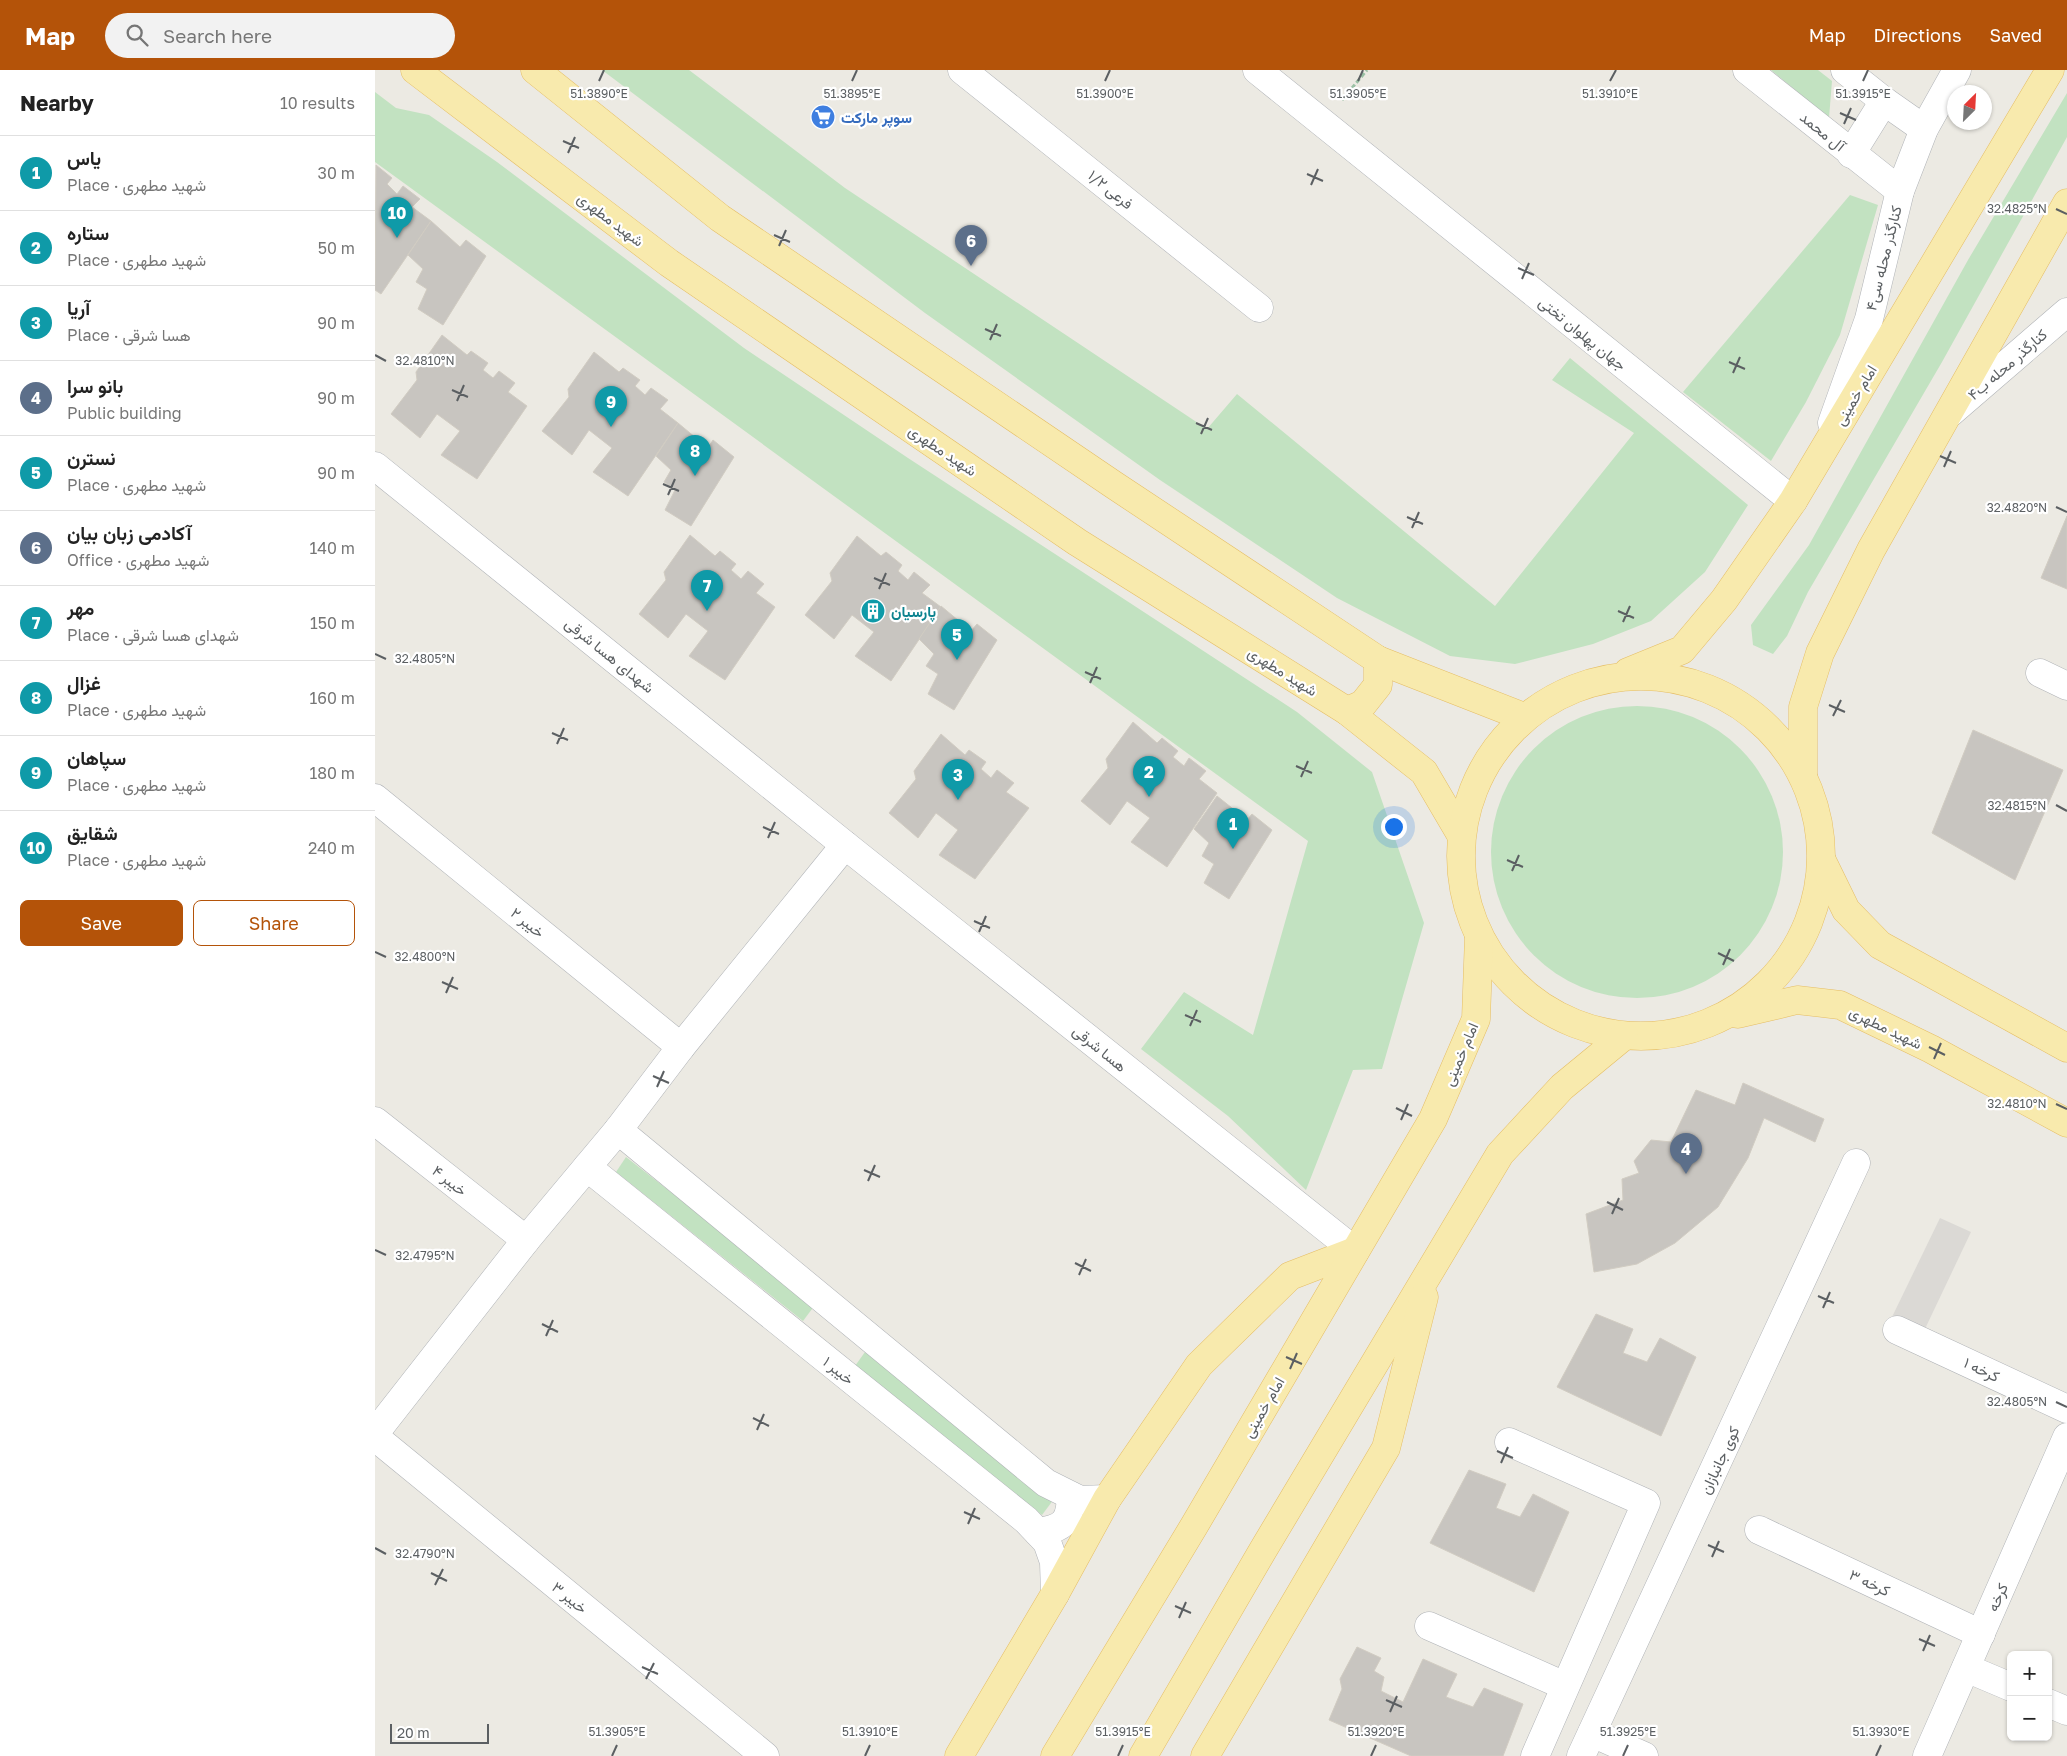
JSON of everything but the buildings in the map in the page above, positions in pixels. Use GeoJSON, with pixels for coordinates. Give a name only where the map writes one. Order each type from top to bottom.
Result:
{"type":"FeatureCollection","features":[{"type":"Feature","properties":{"kind":"main road","name":"شهید مطهری"},"geometry":{"type":"LineString","coordinates":[[415,70],[677,268],[1077,542],[1347,711],[1424,772],[1461,835]]}},
{"type":"Feature","properties":{"kind":"main road"},"geometry":{"type":"LineString","coordinates":[[535,70],[719,218],[1106,480],[1378,660],[1524,717]]}},
{"type":"Feature","properties":{"kind":"main road","name":"امام خمینی"},"geometry":{"type":"LineString","coordinates":[[1617,677],[1682,650],[1723,600],[1793,501],[2050,70]]}},
{"type":"Feature","properties":{"kind":"main road"},"geometry":{"type":"LineString","coordinates":[[1803,776],[1803,708],[1819,653],[1871,550],[2067,203]]}},
{"type":"Feature","properties":{"kind":"main road"},"geometry":{"type":"LineString","coordinates":[[1347,711],[1363,704],[1378,685],[1378,660]]}},
{"type":"Feature","properties":{"kind":"main road"},"geometry":{"type":"LineString","coordinates":[[1617,677],[1673,678],[1726,697],[1771,730],[1803,776],[1818,818],[1822,861],[1814,910],[1793,954],[1761,991],[1720,1018],[1673,1034],[1624,1036],[1565,1020],[1515,985],[1479,936],[1462,887],[1461,835],[1472,791],[1493,751],[1524,717],[1567,690],[1617,677]]}},
{"type":"Feature","properties":{"kind":"main road"},"geometry":{"type":"LineString","coordinates":[[1822,861],[1846,910],[1880,945],[2067,1048]]}},
{"type":"Feature","properties":{"kind":"main road","name":"امام خمینی"},"geometry":{"type":"LineString","coordinates":[[1055,1756],[1194,1526],[1433,1119],[1476,1019],[1479,936]]}},
{"type":"Feature","properties":{"kind":"main road","name":"شهید مطهری"},"geometry":{"type":"LineString","coordinates":[[1720,1018],[1797,1000],[1840,1005],[1931,1049],[2067,1124]]}},
{"type":"Feature","properties":{"kind":"main road"},"geometry":{"type":"LineString","coordinates":[[1143,1756],[1263,1550],[1500,1154],[1562,1087],[1624,1036]]}},
{"type":"Feature","properties":{"kind":"main road"},"geometry":{"type":"LineString","coordinates":[[959,1756],[1055,1594],[1107,1499],[1199,1365],[1290,1276],[1355,1251]]}},
{"type":"Feature","properties":{"kind":"main road"},"geometry":{"type":"LineString","coordinates":[[1205,1756],[1387,1448],[1432,1267]]}},
{"type":"Feature","properties":{"kind":"street","name":"فرعی ۱/۲"},"geometry":{"type":"LineString","coordinates":[[962,70],[1259,308]]}},
{"type":"Feature","properties":{"kind":"street","name":"جهان پهلوان تختی"},"geometry":{"type":"LineString","coordinates":[[1257,70],[1793,501]]}},
{"type":"Feature","properties":{"kind":"street","name":"آل محمد"},"geometry":{"type":"LineString","coordinates":[[1747,70],[1900,191]]}},
{"type":"Feature","properties":{"kind":"street"},"geometry":{"type":"LineString","coordinates":[[1845,70],[1884,101],[1925,129]]}},
{"type":"Feature","properties":{"kind":"street","name":"کنارگذر محله سی۴"},"geometry":{"type":"LineString","coordinates":[[1822,452],[1869,320],[1900,191],[1925,129],[1957,70]]}},
{"type":"Feature","properties":{"kind":"street"},"geometry":{"type":"LineString","coordinates":[[1851,154],[1884,101]]}},
{"type":"Feature","properties":{"kind":"street","name":"کنارگذر محله ب۴"},"geometry":{"type":"LineString","coordinates":[[1947,416],[2067,312]]}},
{"type":"Feature","properties":{"kind":"street","name":"شهدای هسا شرقی"},"geometry":{"type":"LineString","coordinates":[[375,466],[845,845]]}},
{"type":"Feature","properties":{"kind":"street"},"geometry":{"type":"LineString","coordinates":[[2040,673],[2067,686]]}},
{"type":"Feature","properties":{"kind":"street","name":"خیبر ۲"},"geometry":{"type":"LineString","coordinates":[[375,798],[681,1047]]}},
{"type":"Feature","properties":{"kind":"street"},"geometry":{"type":"LineString","coordinates":[[375,1433],[526,1240],[618,1130],[681,1047],[845,845]]}},
{"type":"Feature","properties":{"kind":"street","name":"هسا شرقی"},"geometry":{"type":"LineString","coordinates":[[845,845],[1355,1251]]}},
{"type":"Feature","properties":{"kind":"street","name":"خیبر ۴"},"geometry":{"type":"LineString","coordinates":[[375,1121],[526,1240]]}},
{"type":"Feature","properties":{"kind":"street"},"geometry":{"type":"LineString","coordinates":[[618,1130],[1046,1483],[1080,1500],[1107,1499]]}},
{"type":"Feature","properties":{"kind":"street","name":"کوی جانبازان"},"geometry":{"type":"LineString","coordinates":[[1587,1744],[1856,1163]]}},
{"type":"Feature","properties":{"kind":"street","name":"خیبر ۱"},"geometry":{"type":"LineString","coordinates":[[587,1167],[1038,1532],[1047,1542],[1054,1562],[1055,1594]]}},
{"type":"Feature","properties":{"kind":"street"},"geometry":{"type":"LineString","coordinates":[[813,1349],[839,1314]]}},
{"type":"Feature","properties":{"kind":"street","name":"کرخه ۱"},"geometry":{"type":"LineString","coordinates":[[1897,1330],[2067,1409]]}},
{"type":"Feature","properties":{"kind":"street","name":"خیبر ۳"},"geometry":{"type":"LineString","coordinates":[[375,1437],[765,1756]]}},
{"type":"Feature","properties":{"kind":"street","name":"کرخه"},"geometry":{"type":"LineString","coordinates":[[1927,1756],[2067,1438]]}},
{"type":"Feature","properties":{"kind":"street"},"geometry":{"type":"LineString","coordinates":[[1509,1442],[1646,1503],[1535,1756]]}},
{"type":"Feature","properties":{"kind":"street"},"geometry":{"type":"LineString","coordinates":[[1038,1532],[1055,1530],[1063,1524],[1070,1513],[1071,1496]]}},
{"type":"Feature","properties":{"kind":"street","name":"کرخه ۳"},"geometry":{"type":"LineString","coordinates":[[1759,1530],[1981,1634]]}},
{"type":"Feature","properties":{"kind":"street"},"geometry":{"type":"LineString","coordinates":[[1429,1626],[1565,1686]]}},
{"type":"Feature","properties":{"kind":"street"},"geometry":{"type":"LineString","coordinates":[[1966,1668],[2007,1685]]}},
{"type":"Feature","properties":{"kind":"street"},"geometry":{"type":"LineString","coordinates":[[2052,1705],[2067,1711]]}},
{"type":"Feature","properties":{"kind":"street"},"geometry":{"type":"LineString","coordinates":[[1587,1744],[1645,1756]]}},
{"type":"Feature","properties":{"kind":"path"},"geometry":{"type":"LineString","coordinates":[[1323,123],[1367,70]]}},
{"type":"Feature","properties":{"kind":"shaded area"},"geometry":{"type":"Polygon","coordinates":[[[1940,1218],[1971,1232],[1924,1331],[1892,1317],[1940,1218]]]}},
{"type":"Feature","properties":{"kind":"green space"},"geometry":{"type":"Polygon","coordinates":[[[602,70],[689,70],[845,188],[1207,429],[1237,394],[1495,606],[1634,433],[1552,380],[1570,358],[1748,505],[1705,572],[1651,621],[1593,644],[1515,664],[1450,656],[1337,598],[1160,480],[925,313],[602,70]]]}},
{"type":"Feature","properties":{"kind":"green space"},"geometry":{"type":"Polygon","coordinates":[[[1771,70],[1818,70],[1832,81],[1829,118],[1771,70]]]}},
{"type":"Feature","properties":{"kind":"green space"},"geometry":{"type":"Polygon","coordinates":[[[375,92],[396,108],[429,115],[497,162],[744,348],[908,458],[1297,712],[1372,772],[1424,923],[1382,1069],[1353,1070],[1306,1190],[1228,1116],[1141,1049],[1184,992],[1253,1035],[1308,841],[375,162],[375,92]]]}},
{"type":"Feature","properties":{"kind":"green space"},"geometry":{"type":"Polygon","coordinates":[[[2067,93],[2067,137],[1942,362],[1808,592],[1787,636],[1773,654],[1753,645],[1751,625],[1809,545],[1968,260],[2067,93]]]}},
{"type":"Feature","properties":{"kind":"green space"},"geometry":{"type":"Polygon","coordinates":[[[1850,195],[1878,205],[1840,335],[1806,402],[1771,461],[1683,392],[1850,195]]]}},
{"type":"Feature","properties":{"kind":"green space"},"geometry":{"type":"Polygon","coordinates":[[[1637,706],[1665,709],[1693,717],[1718,731],[1740,749],[1758,771],[1772,796],[1780,824],[1783,852],[1780,880],[1772,908],[1758,933],[1740,955],[1718,973],[1693,987],[1665,995],[1637,998],[1609,995],[1581,987],[1556,973],[1534,955],[1516,933],[1502,908],[1494,880],[1491,852],[1494,824],[1502,796],[1516,771],[1534,749],[1556,731],[1581,717],[1609,709],[1637,706]]]}},
{"type":"Feature","properties":{"kind":"green space"},"geometry":{"type":"Polygon","coordinates":[[[626,1157],[815,1305],[803,1321],[616,1172],[626,1157]]]}},
{"type":"Feature","properties":{"kind":"green space"},"geometry":{"type":"Polygon","coordinates":[[[865,1352],[1054,1499],[1042,1515],[855,1366],[865,1352]]]}},
{"type":"Feature","properties":{"kind":"place","name":"سوپر مارکت"},"geometry":{"type":"Point","coordinates":[823,117]}},
{"type":"Feature","properties":{"kind":"place","name":"شقایق"},"geometry":{"type":"Point","coordinates":[397,238]}},
{"type":"Feature","properties":{"kind":"place","name":"آکادمی زبان بیان"},"geometry":{"type":"Point","coordinates":[971,266]}},
{"type":"Feature","properties":{"kind":"place","name":"سپاهان"},"geometry":{"type":"Point","coordinates":[611,427]}},
{"type":"Feature","properties":{"kind":"place","name":"غزال"},"geometry":{"type":"Point","coordinates":[695,476]}},
{"type":"Feature","properties":{"kind":"place","name":"مهر"},"geometry":{"type":"Point","coordinates":[707,611]}},
{"type":"Feature","properties":{"kind":"place","name":"پارسیان"},"geometry":{"type":"Point","coordinates":[873,611]}},
{"type":"Feature","properties":{"kind":"place","name":"نسترن"},"geometry":{"type":"Point","coordinates":[957,660]}},
{"type":"Feature","properties":{"kind":"place","name":"ستاره"},"geometry":{"type":"Point","coordinates":[1149,797]}},
{"type":"Feature","properties":{"kind":"place","name":"آریا"},"geometry":{"type":"Point","coordinates":[958,800]}},
{"type":"Feature","properties":{"kind":"place","name":"یاس"},"geometry":{"type":"Point","coordinates":[1233,849]}},
{"type":"Feature","properties":{"kind":"place","name":"بانو سرا"},"geometry":{"type":"Point","coordinates":[1686,1174]}}]}
